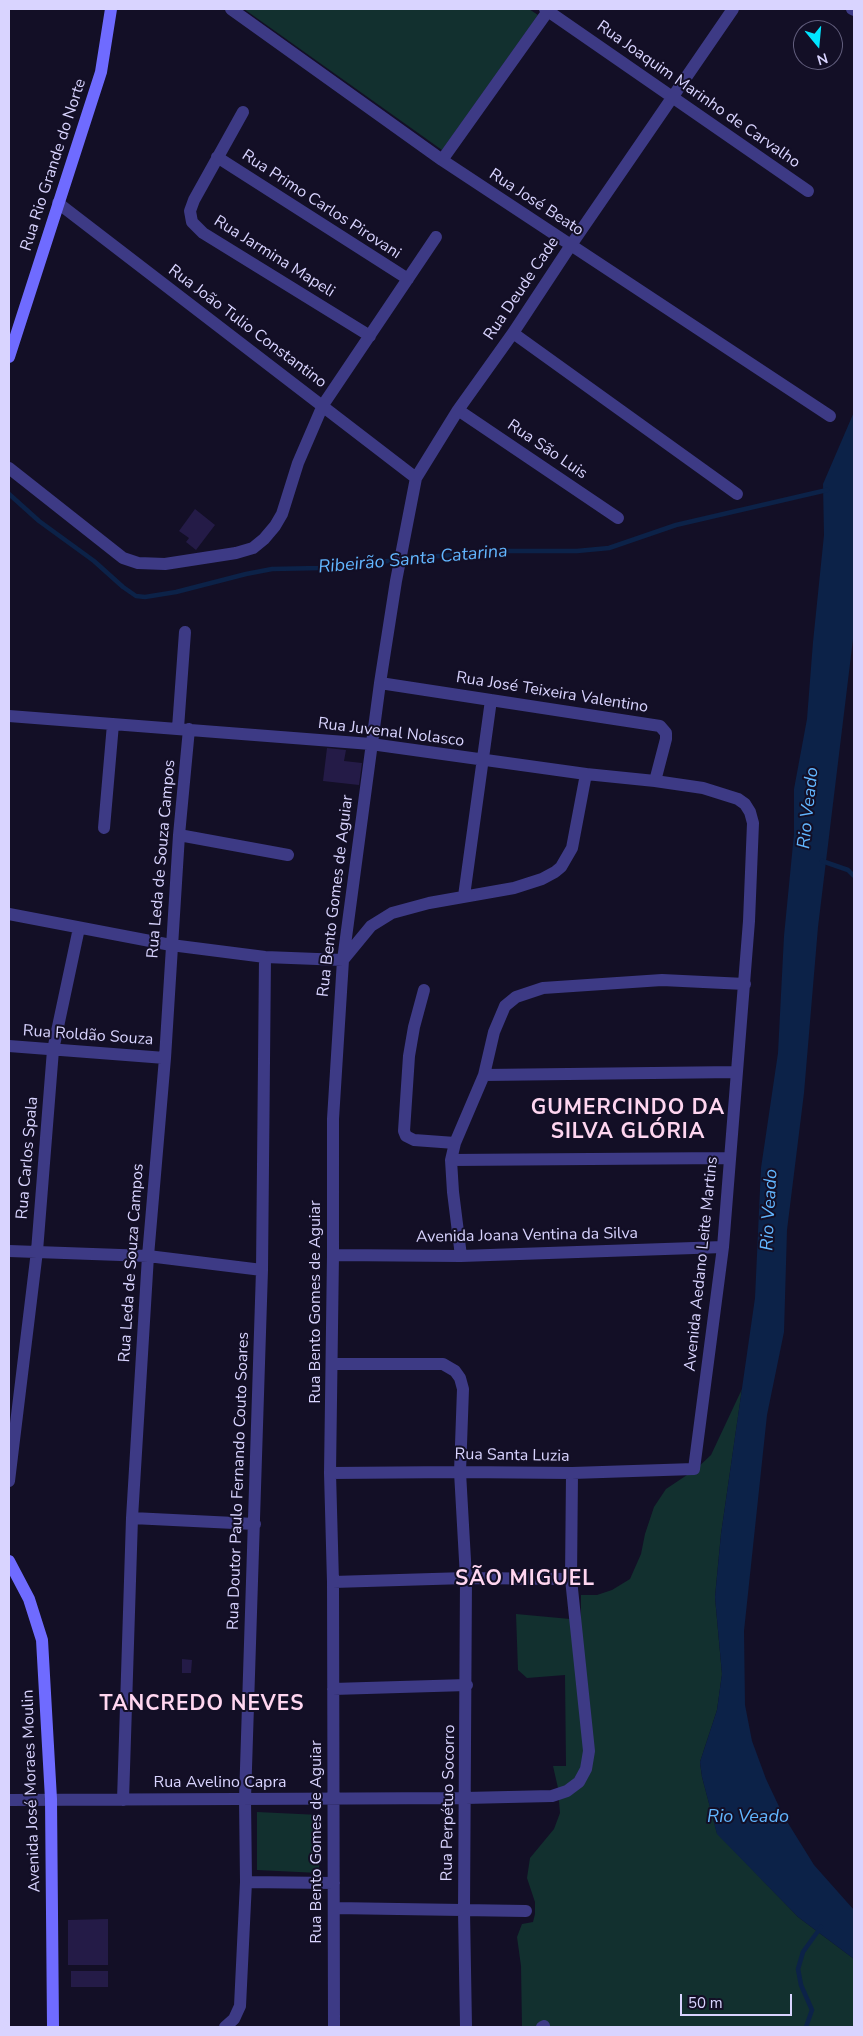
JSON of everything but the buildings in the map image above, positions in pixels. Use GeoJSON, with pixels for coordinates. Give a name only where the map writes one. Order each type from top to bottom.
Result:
{"type":"FeatureCollection","features":[{"type":"Feature","properties":{"kind":"main road","name":"Rua Rio Grande do Norte"},"geometry":{"type":"LineString","coordinates":[[9,358],[101,72],[111,9]]}},
{"type":"Feature","properties":{"kind":"main road","name":"Avenida José Moraes Moulin"},"geometry":{"type":"LineString","coordinates":[[9,1561],[29,1599],[42,1640],[51,1799],[53,2027]]}},
{"type":"Feature","properties":{"kind":"street","name":"Rua José Beato"},"geometry":{"type":"LineString","coordinates":[[231,9],[442,160],[830,416]]}},
{"type":"Feature","properties":{"kind":"street","name":"Rua Deude Cade"},"geometry":{"type":"LineString","coordinates":[[396,581],[416,478],[458,410],[513,333],[570,245],[733,9]]}},
{"type":"Feature","properties":{"kind":"street"},"geometry":{"type":"LineString","coordinates":[[442,160],[547,10]]}},
{"type":"Feature","properties":{"kind":"street","name":"Rua Joaquim Marinho de Carvalho"},"geometry":{"type":"LineString","coordinates":[[547,10],[808,190]]}},
{"type":"Feature","properties":{"kind":"street","name":"Rua Jarmina Mapeli"},"geometry":{"type":"LineString","coordinates":[[244,112],[194,200],[190,211],[192,222],[197,228],[370,336]]}},
{"type":"Feature","properties":{"kind":"street","name":"Rua Primo Carlos Pirovani"},"geometry":{"type":"LineString","coordinates":[[218,157],[408,279]]}},
{"type":"Feature","properties":{"kind":"street","name":"Rua João Tulio Constantino"},"geometry":{"type":"LineString","coordinates":[[58,203],[416,478]]}},
{"type":"Feature","properties":{"kind":"street","name":"Rua Primo Carlos Pirovani"},"geometry":{"type":"LineString","coordinates":[[9,468],[123,558],[138,563],[153,565],[236,553],[253,548],[264,539],[282,514],[298,464],[323,405],[436,237]]}},
{"type":"Feature","properties":{"kind":"street"},"geometry":{"type":"LineString","coordinates":[[513,333],[737,494]]}},
{"type":"Feature","properties":{"kind":"street","name":"Rua São Luis"},"geometry":{"type":"LineString","coordinates":[[458,410],[618,518]]}},
{"type":"Feature","properties":{"kind":"street","name":"Rua Bento Gomes de Aguiar"},"geometry":{"type":"LineString","coordinates":[[334,2027],[333,1582],[330,1473],[333,1119],[343,960],[371,744],[396,581]]}},
{"type":"Feature","properties":{"kind":"street","name":"Rua Leda de Souza Campos"},"geometry":{"type":"LineString","coordinates":[[123,1800],[132,1518],[148,1256],[165,1058],[179,835],[185,632]]}},
{"type":"Feature","properties":{"kind":"street","name":"Rua José Teixeira Valentino"},"geometry":{"type":"LineString","coordinates":[[380,684],[660,726],[666,733],[666,739],[655,781]]}},
{"type":"Feature","properties":{"kind":"street"},"geometry":{"type":"LineString","coordinates":[[464,896],[491,700]]}},
{"type":"Feature","properties":{"kind":"street","name":"Rua Juvenal Nolasco"},"geometry":{"type":"LineString","coordinates":[[9,716],[371,744],[586,774],[655,781],[703,788],[738,799],[745,804],[753,823]]}},
{"type":"Feature","properties":{"kind":"street"},"geometry":{"type":"LineString","coordinates":[[104,828],[113,724]]}},
{"type":"Feature","properties":{"kind":"street"},"geometry":{"type":"LineString","coordinates":[[9,914],[171,945],[265,956],[343,960],[371,926],[392,913],[464,896],[530,884],[542,880],[561,867],[572,848],[576,836],[586,774]]}},
{"type":"Feature","properties":{"kind":"street","name":"Avenida Aedano Leite Martins"},"geometry":{"type":"LineString","coordinates":[[694,1469],[723,1247],[745,984],[753,823]]}},
{"type":"Feature","properties":{"kind":"street"},"geometry":{"type":"LineString","coordinates":[[179,835],[288,855]]}},
{"type":"Feature","properties":{"kind":"street","name":"Rua Carlos Spala"},"geometry":{"type":"LineString","coordinates":[[9,1481],[37,1251],[53,1050],[79,928]]}},
{"type":"Feature","properties":{"kind":"street","name":"Rua Doutor Paulo Fernando Couto Soares"},"geometry":{"type":"LineString","coordinates":[[225,2027],[234,2019],[240,2006],[246,1882],[245,1799],[262,1270],[265,956]]}},
{"type":"Feature","properties":{"kind":"street"},"geometry":{"type":"LineString","coordinates":[[461,1256],[451,1160],[455,1144],[484,1075],[498,1020],[506,1006],[516,997],[543,988],[662,980],[745,984]]}},
{"type":"Feature","properties":{"kind":"street"},"geometry":{"type":"LineString","coordinates":[[424,990],[414,1027],[409,1056],[404,1131],[408,1139],[455,1144]]}},
{"type":"Feature","properties":{"kind":"street","name":"Rua Roldão Souza"},"geometry":{"type":"LineString","coordinates":[[9,1046],[165,1058]]}},
{"type":"Feature","properties":{"kind":"street"},"geometry":{"type":"LineString","coordinates":[[484,1075],[737,1072]]}},
{"type":"Feature","properties":{"kind":"street"},"geometry":{"type":"LineString","coordinates":[[451,1160],[730,1158]]}},
{"type":"Feature","properties":{"kind":"street","name":"Avenida Joana Ventina da Silva"},"geometry":{"type":"LineString","coordinates":[[333,1255],[461,1256],[723,1247]]}},
{"type":"Feature","properties":{"kind":"street"},"geometry":{"type":"LineString","coordinates":[[9,1251],[148,1256],[262,1270]]}},
{"type":"Feature","properties":{"kind":"street","name":"Rua Perpétuo Socorro"},"geometry":{"type":"LineString","coordinates":[[332,1364],[443,1364],[450,1366],[460,1378],[463,1389],[460,1472],[466,1578],[467,1685],[464,1911],[466,2027]]}},
{"type":"Feature","properties":{"kind":"street","name":"Rua Santa Luzia"},"geometry":{"type":"LineString","coordinates":[[330,1473],[572,1473],[694,1469]]}},
{"type":"Feature","properties":{"kind":"street"},"geometry":{"type":"LineString","coordinates":[[333,1582],[466,1578],[571,1580],[572,1473]]}},
{"type":"Feature","properties":{"kind":"street"},"geometry":{"type":"LineString","coordinates":[[132,1518],[254,1524]]}},
{"type":"Feature","properties":{"kind":"street","name":"Rua Avelino Capra"},"geometry":{"type":"LineString","coordinates":[[9,1800],[465,1798],[552,1796],[567,1791],[579,1782],[586,1769],[589,1751],[571,1580]]}},
{"type":"Feature","properties":{"kind":"street"},"geometry":{"type":"LineString","coordinates":[[332,1689],[467,1685]]}},
{"type":"Feature","properties":{"kind":"street"},"geometry":{"type":"LineString","coordinates":[[246,1882],[334,1883]]}},
{"type":"Feature","properties":{"kind":"street"},"geometry":{"type":"LineString","coordinates":[[334,1908],[526,1911]]}},
{"type":"Feature","properties":{"kind":"green space"},"geometry":{"type":"Polygon","coordinates":[[[244,9],[529,9],[538,15],[442,150],[244,9]]]}},
{"type":"Feature","properties":{"kind":"green space"},"geometry":{"type":"Polygon","coordinates":[[[742,1389],[721,1534],[715,1597],[722,1674],[717,1710],[700,1762],[702,1777],[717,1833],[798,1917],[854,1959],[854,2027],[522,2027],[521,1966],[517,1937],[522,1924],[533,1922],[535,1914],[535,1902],[527,1878],[530,1858],[554,1829],[560,1813],[558,1788],[553,1766],[566,1766],[565,1675],[527,1678],[518,1670],[516,1614],[581,1620],[581,1595],[597,1595],[612,1590],[630,1579],[641,1554],[654,1507],[666,1489],[696,1469],[711,1455],[742,1389]]]}},
{"type":"Feature","properties":{"kind":"green space"},"geometry":{"type":"Polygon","coordinates":[[[257,1812],[320,1815],[319,1873],[257,1870],[257,1812]]]}},
{"type":"Feature","properties":{"kind":"water","name":"Rio Veado"},"geometry":{"type":"Polygon","coordinates":[[[854,412],[854,631],[818,927],[804,1093],[787,1230],[784,1332],[767,1415],[744,1631],[745,1705],[752,1741],[766,1779],[783,1815],[814,1865],[854,1910],[854,1959],[798,1917],[717,1834],[702,1777],[700,1762],[717,1710],[722,1674],[715,1597],[721,1534],[755,1298],[761,1168],[778,1053],[784,936],[794,834],[794,789],[807,719],[824,535],[823,484],[854,412]]]}},
{"type":"Feature","properties":{"kind":"waterway","name":"Ribeirão Santa Catarina"},"geometry":{"type":"LineString","coordinates":[[9,494],[39,521],[94,561],[123,587],[136,596],[145,597],[176,592],[272,569],[320,568],[503,551],[577,551],[609,548],[676,525],[827,490]]}},
{"type":"Feature","properties":{"kind":"waterway"},"geometry":{"type":"LineString","coordinates":[[822,861],[848,870],[854,876]]}},
{"type":"Feature","properties":{"kind":"waterway"},"geometry":{"type":"LineString","coordinates":[[806,2027],[812,2010],[801,1985],[798,1969],[803,1952],[821,1927]]}},
{"type":"Feature","properties":{"kind":"district","name":"GUMERCINDO DA SILVA GLÓRIA"},"geometry":{"type":"Point","coordinates":[628,1121]}},
{"type":"Feature","properties":{"kind":"district","name":"SÃO MIGUEL"},"geometry":{"type":"Point","coordinates":[525,1580]}},
{"type":"Feature","properties":{"kind":"district","name":"TANCREDO NEVES"},"geometry":{"type":"Point","coordinates":[202,1705]}}]}
